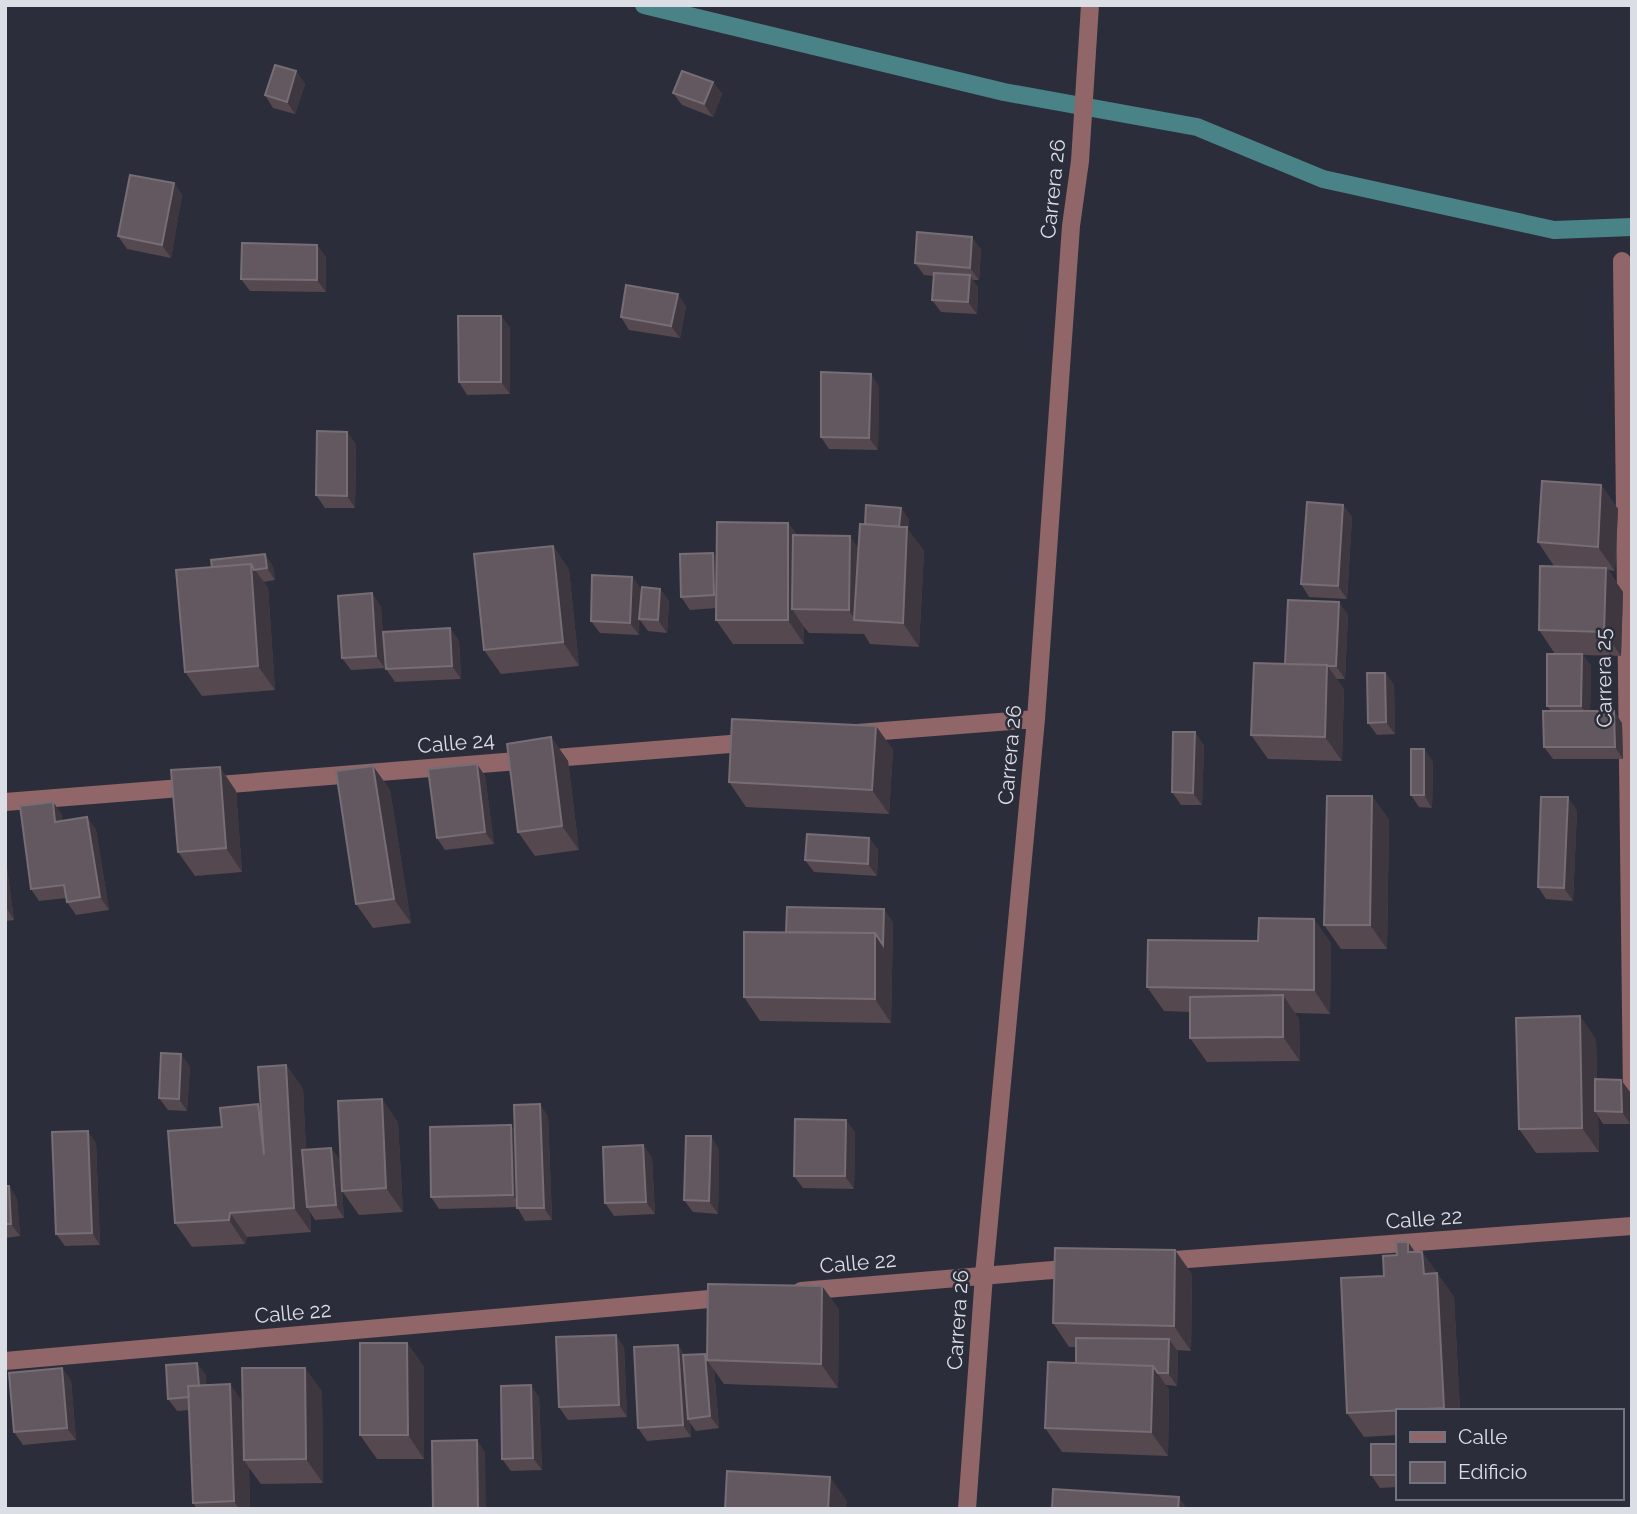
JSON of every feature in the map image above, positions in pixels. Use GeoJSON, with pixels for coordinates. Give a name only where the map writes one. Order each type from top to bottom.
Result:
{"type":"FeatureCollection","features":[{"type":"Feature","properties":{"kind":"street","name":"Carrera 26"},"geometry":{"type":"LineString","coordinates":[[967,1509],[984,1275],[1036,719],[1071,226],[1080,161],[1090,13]]}},
{"type":"Feature","properties":{"kind":"street","name":"Carrera 25"},"geometry":{"type":"LineString","coordinates":[[1622,261],[1632,1095]]}},
{"type":"Feature","properties":{"kind":"street"},"geometry":{"type":"LineString","coordinates":[[841,735],[1036,719]]}},
{"type":"Feature","properties":{"kind":"street","name":"Calle 24"},"geometry":{"type":"LineString","coordinates":[[5,802],[772,740]]}},
{"type":"Feature","properties":{"kind":"street","name":"Calle 22"},"geometry":{"type":"LineString","coordinates":[[1149,1262],[1632,1226]]}},
{"type":"Feature","properties":{"kind":"street","name":"Calle 22"},"geometry":{"type":"LineString","coordinates":[[777,1293],[1094,1266]]}},
{"type":"Feature","properties":{"kind":"street","name":"Calle 22"},"geometry":{"type":"LineString","coordinates":[[5,1361],[750,1295]]}},
{"type":"Feature","properties":{"kind":"building"},"geometry":{"type":"Polygon","coordinates":[[[275,65],[296,71],[287,102],[265,95],[275,65]]]}},
{"type":"Feature","properties":{"kind":"building"},"geometry":{"type":"Polygon","coordinates":[[[682,71],[713,82],[704,104],[673,93],[682,71]]]}},
{"type":"Feature","properties":{"kind":"building"},"geometry":{"type":"Polygon","coordinates":[[[130,175],[174,183],[162,245],[118,236],[130,175]]]}},
{"type":"Feature","properties":{"kind":"building"},"geometry":{"type":"Polygon","coordinates":[[[917,232],[972,237],[970,268],[915,263],[917,232]]]}},
{"type":"Feature","properties":{"kind":"building"},"geometry":{"type":"Polygon","coordinates":[[[242,243],[317,245],[317,280],[241,279],[242,243]]]}},
{"type":"Feature","properties":{"kind":"building"},"geometry":{"type":"Polygon","coordinates":[[[934,273],[970,275],[968,302],[932,300],[934,273]]]}},
{"type":"Feature","properties":{"kind":"building"},"geometry":{"type":"Polygon","coordinates":[[[626,285],[678,294],[671,326],[621,317],[626,285]]]}},
{"type":"Feature","properties":{"kind":"building"},"geometry":{"type":"Polygon","coordinates":[[[458,316],[501,316],[501,382],[459,382],[458,316]]]}},
{"type":"Feature","properties":{"kind":"building"},"geometry":{"type":"Polygon","coordinates":[[[821,372],[871,374],[869,438],[821,437],[821,372]]]}},
{"type":"Feature","properties":{"kind":"building"},"geometry":{"type":"Polygon","coordinates":[[[317,431],[347,432],[347,496],[316,495],[317,431]]]}},
{"type":"Feature","properties":{"kind":"building"},"geometry":{"type":"Polygon","coordinates":[[[1542,481],[1601,485],[1598,547],[1538,542],[1542,481]]]}},
{"type":"Feature","properties":{"kind":"building"},"geometry":{"type":"Polygon","coordinates":[[[1307,502],[1343,505],[1338,586],[1301,584],[1307,502]]]}},
{"type":"Feature","properties":{"kind":"building"},"geometry":{"type":"Polygon","coordinates":[[[866,505],[901,508],[899,527],[865,524],[866,505]]]}},
{"type":"Feature","properties":{"kind":"building"},"geometry":{"type":"Polygon","coordinates":[[[717,522],[788,523],[788,620],[716,620],[717,522]]]}},
{"type":"Feature","properties":{"kind":"building"},"geometry":{"type":"Polygon","coordinates":[[[860,524],[907,527],[903,623],[854,620],[860,524]]]}},
{"type":"Feature","properties":{"kind":"building"},"geometry":{"type":"Polygon","coordinates":[[[793,535],[850,536],[849,610],[792,609],[793,535]]]}},
{"type":"Feature","properties":{"kind":"building"},"geometry":{"type":"Polygon","coordinates":[[[553,546],[563,642],[484,650],[474,554],[553,546]]]}},
{"type":"Feature","properties":{"kind":"building"},"geometry":{"type":"Polygon","coordinates":[[[713,553],[714,595],[681,597],[680,554],[713,553]]]}},
{"type":"Feature","properties":{"kind":"building"},"geometry":{"type":"Polygon","coordinates":[[[265,554],[267,568],[254,570],[251,564],[212,567],[211,560],[265,554]]]}},
{"type":"Feature","properties":{"kind":"building"},"geometry":{"type":"Polygon","coordinates":[[[251,564],[258,666],[185,672],[176,570],[251,564]]]}},
{"type":"Feature","properties":{"kind":"building"},"geometry":{"type":"Polygon","coordinates":[[[1540,566],[1606,568],[1604,632],[1539,630],[1540,566]]]}},
{"type":"Feature","properties":{"kind":"building"},"geometry":{"type":"Polygon","coordinates":[[[592,575],[632,577],[630,623],[591,621],[592,575]]]}},
{"type":"Feature","properties":{"kind":"building"},"geometry":{"type":"Polygon","coordinates":[[[642,587],[660,589],[658,620],[639,619],[642,587]]]}},
{"type":"Feature","properties":{"kind":"building"},"geometry":{"type":"Polygon","coordinates":[[[372,593],[376,656],[342,658],[338,596],[372,593]]]}},
{"type":"Feature","properties":{"kind":"building"},"geometry":{"type":"Polygon","coordinates":[[[1288,600],[1339,602],[1336,666],[1285,664],[1288,600]]]}},
{"type":"Feature","properties":{"kind":"building"},"geometry":{"type":"Polygon","coordinates":[[[450,628],[452,666],[386,669],[383,632],[450,628]]]}},
{"type":"Feature","properties":{"kind":"building"},"geometry":{"type":"Polygon","coordinates":[[[1547,654],[1582,654],[1581,706],[1547,706],[1547,654]]]}},
{"type":"Feature","properties":{"kind":"building"},"geometry":{"type":"Polygon","coordinates":[[[1254,663],[1327,665],[1325,737],[1251,735],[1254,663]]]}},
{"type":"Feature","properties":{"kind":"building"},"geometry":{"type":"Polygon","coordinates":[[[1367,673],[1385,673],[1386,722],[1368,723],[1367,673]]]}},
{"type":"Feature","properties":{"kind":"building"},"geometry":{"type":"Polygon","coordinates":[[[1543,711],[1614,711],[1615,747],[1544,747],[1543,711]]]}},
{"type":"Feature","properties":{"kind":"building"},"geometry":{"type":"Polygon","coordinates":[[[732,719],[876,726],[872,790],[729,782],[732,719]]]}},
{"type":"Feature","properties":{"kind":"building"},"geometry":{"type":"Polygon","coordinates":[[[1173,732],[1195,732],[1193,793],[1172,792],[1173,732]]]}},
{"type":"Feature","properties":{"kind":"building"},"geometry":{"type":"Polygon","coordinates":[[[551,737],[562,826],[518,832],[507,744],[551,737]]]}},
{"type":"Feature","properties":{"kind":"building"},"geometry":{"type":"Polygon","coordinates":[[[1411,749],[1424,749],[1424,795],[1411,795],[1411,749]]]}},
{"type":"Feature","properties":{"kind":"building"},"geometry":{"type":"Polygon","coordinates":[[[477,764],[485,832],[437,838],[428,769],[477,764]]]}},
{"type":"Feature","properties":{"kind":"building"},"geometry":{"type":"Polygon","coordinates":[[[373,766],[394,899],[356,904],[336,771],[373,766]]]}},
{"type":"Feature","properties":{"kind":"building"},"geometry":{"type":"Polygon","coordinates":[[[220,767],[226,848],[178,852],[171,770],[220,767]]]}},
{"type":"Feature","properties":{"kind":"building"},"geometry":{"type":"Polygon","coordinates":[[[1327,796],[1372,796],[1370,925],[1324,925],[1327,796]]]}},
{"type":"Feature","properties":{"kind":"building"},"geometry":{"type":"Polygon","coordinates":[[[1541,797],[1568,797],[1564,888],[1538,887],[1541,797]]]}},
{"type":"Feature","properties":{"kind":"building"},"geometry":{"type":"Polygon","coordinates":[[[53,802],[55,822],[87,817],[100,897],[67,902],[64,885],[31,889],[20,806],[53,802]]]}},
{"type":"Feature","properties":{"kind":"building"},"geometry":{"type":"Polygon","coordinates":[[[807,834],[869,838],[868,864],[805,860],[807,834]]]}},
{"type":"Feature","properties":{"kind":"building"},"geometry":{"type":"Polygon","coordinates":[[[787,907],[884,909],[883,945],[875,933],[786,932],[787,907]]]}},
{"type":"Feature","properties":{"kind":"building"},"geometry":{"type":"Polygon","coordinates":[[[1259,918],[1314,919],[1314,990],[1147,987],[1148,940],[1258,941],[1259,918]]]}},
{"type":"Feature","properties":{"kind":"building"},"geometry":{"type":"Polygon","coordinates":[[[744,932],[875,933],[875,999],[744,997],[744,932]]]}},
{"type":"Feature","properties":{"kind":"building"},"geometry":{"type":"Polygon","coordinates":[[[1283,995],[1283,1037],[1190,1038],[1190,997],[1283,995]]]}},
{"type":"Feature","properties":{"kind":"building"},"geometry":{"type":"Polygon","coordinates":[[[1580,1016],[1582,1128],[1519,1129],[1516,1018],[1580,1016]]]}},
{"type":"Feature","properties":{"kind":"building"},"geometry":{"type":"Polygon","coordinates":[[[161,1053],[181,1054],[179,1099],[159,1098],[161,1053]]]}},
{"type":"Feature","properties":{"kind":"building"},"geometry":{"type":"Polygon","coordinates":[[[286,1065],[294,1208],[230,1213],[229,1220],[175,1223],[168,1131],[222,1127],[220,1108],[258,1104],[264,1155],[258,1067],[286,1065]]]}},
{"type":"Feature","properties":{"kind":"building"},"geometry":{"type":"Polygon","coordinates":[[[1595,1079],[1621,1080],[1622,1112],[1595,1111],[1595,1079]]]}},
{"type":"Feature","properties":{"kind":"building"},"geometry":{"type":"Polygon","coordinates":[[[382,1099],[386,1188],[342,1191],[338,1101],[382,1099]]]}},
{"type":"Feature","properties":{"kind":"building"},"geometry":{"type":"Polygon","coordinates":[[[540,1104],[544,1208],[517,1208],[514,1105],[540,1104]]]}},
{"type":"Feature","properties":{"kind":"building"},"geometry":{"type":"Polygon","coordinates":[[[795,1119],[846,1120],[845,1176],[794,1176],[795,1119]]]}},
{"type":"Feature","properties":{"kind":"building"},"geometry":{"type":"Polygon","coordinates":[[[511,1125],[513,1195],[431,1197],[430,1127],[511,1125]]]}},
{"type":"Feature","properties":{"kind":"building"},"geometry":{"type":"Polygon","coordinates":[[[88,1131],[92,1233],[56,1234],[52,1132],[88,1131]]]}},
{"type":"Feature","properties":{"kind":"building"},"geometry":{"type":"Polygon","coordinates":[[[686,1136],[711,1136],[709,1201],[684,1200],[686,1136]]]}},
{"type":"Feature","properties":{"kind":"building"},"geometry":{"type":"Polygon","coordinates":[[[643,1145],[646,1202],[605,1203],[603,1147],[643,1145]]]}},
{"type":"Feature","properties":{"kind":"building"},"geometry":{"type":"Polygon","coordinates":[[[331,1148],[336,1205],[307,1207],[302,1150],[331,1148]]]}},
{"type":"Feature","properties":{"kind":"building"},"geometry":{"type":"Polygon","coordinates":[[[5,1186],[9,1186],[11,1224],[5,1224],[5,1186]]]}},
{"type":"Feature","properties":{"kind":"building"},"geometry":{"type":"Polygon","coordinates":[[[1396,1242],[1408,1242],[1408,1252],[1422,1252],[1424,1274],[1437,1273],[1444,1408],[1347,1413],[1341,1278],[1384,1276],[1383,1256],[1397,1255],[1396,1242]]]}},
{"type":"Feature","properties":{"kind":"building"},"geometry":{"type":"Polygon","coordinates":[[[1055,1248],[1175,1250],[1174,1326],[1053,1323],[1055,1248]]]}},
{"type":"Feature","properties":{"kind":"building"},"geometry":{"type":"Polygon","coordinates":[[[708,1284],[822,1286],[821,1364],[707,1360],[708,1284]]]}},
{"type":"Feature","properties":{"kind":"building"},"geometry":{"type":"Polygon","coordinates":[[[616,1335],[619,1405],[559,1407],[556,1337],[616,1335]]]}},
{"type":"Feature","properties":{"kind":"building"},"geometry":{"type":"Polygon","coordinates":[[[1076,1338],[1169,1339],[1168,1373],[1158,1373],[1153,1366],[1076,1363],[1076,1338]]]}},
{"type":"Feature","properties":{"kind":"building"},"geometry":{"type":"Polygon","coordinates":[[[360,1343],[407,1343],[408,1435],[360,1435],[360,1343]]]}},
{"type":"Feature","properties":{"kind":"building"},"geometry":{"type":"Polygon","coordinates":[[[678,1345],[683,1425],[638,1428],[634,1347],[678,1345]]]}},
{"type":"Feature","properties":{"kind":"building"},"geometry":{"type":"Polygon","coordinates":[[[705,1354],[710,1416],[688,1419],[683,1355],[705,1354]]]}},
{"type":"Feature","properties":{"kind":"building"},"geometry":{"type":"Polygon","coordinates":[[[1048,1362],[1153,1366],[1151,1432],[1045,1428],[1048,1362]]]}},
{"type":"Feature","properties":{"kind":"building"},"geometry":{"type":"Polygon","coordinates":[[[197,1363],[199,1386],[188,1386],[189,1397],[168,1399],[166,1365],[197,1363]]]}},
{"type":"Feature","properties":{"kind":"building"},"geometry":{"type":"Polygon","coordinates":[[[62,1368],[67,1428],[14,1432],[9,1373],[62,1368]]]}},
{"type":"Feature","properties":{"kind":"building"},"geometry":{"type":"Polygon","coordinates":[[[242,1368],[305,1368],[306,1459],[244,1460],[242,1368]]]}},
{"type":"Feature","properties":{"kind":"building"},"geometry":{"type":"Polygon","coordinates":[[[230,1384],[234,1501],[193,1503],[188,1386],[230,1384]]]}},
{"type":"Feature","properties":{"kind":"building"},"geometry":{"type":"Polygon","coordinates":[[[531,1385],[533,1458],[502,1459],[501,1386],[531,1385]]]}},
{"type":"Feature","properties":{"kind":"building"},"geometry":{"type":"Polygon","coordinates":[[[477,1440],[478,1509],[433,1509],[432,1441],[477,1440]]]}},
{"type":"Feature","properties":{"kind":"building"},"geometry":{"type":"Polygon","coordinates":[[[1371,1444],[1396,1444],[1396,1475],[1371,1475],[1371,1444]]]}},
{"type":"Feature","properties":{"kind":"building"},"geometry":{"type":"Polygon","coordinates":[[[727,1471],[830,1477],[828,1509],[725,1509],[727,1471]]]}},
{"type":"Feature","properties":{"kind":"building"},"geometry":{"type":"Polygon","coordinates":[[[1053,1489],[1179,1497],[1178,1509],[1052,1509],[1053,1489]]]}},
{"type":"Feature","properties":{"kind":"waterway"},"geometry":{"type":"LineString","coordinates":[[644,5],[1004,92],[1197,127],[1323,179],[1554,230],[1632,227]]}}]}
